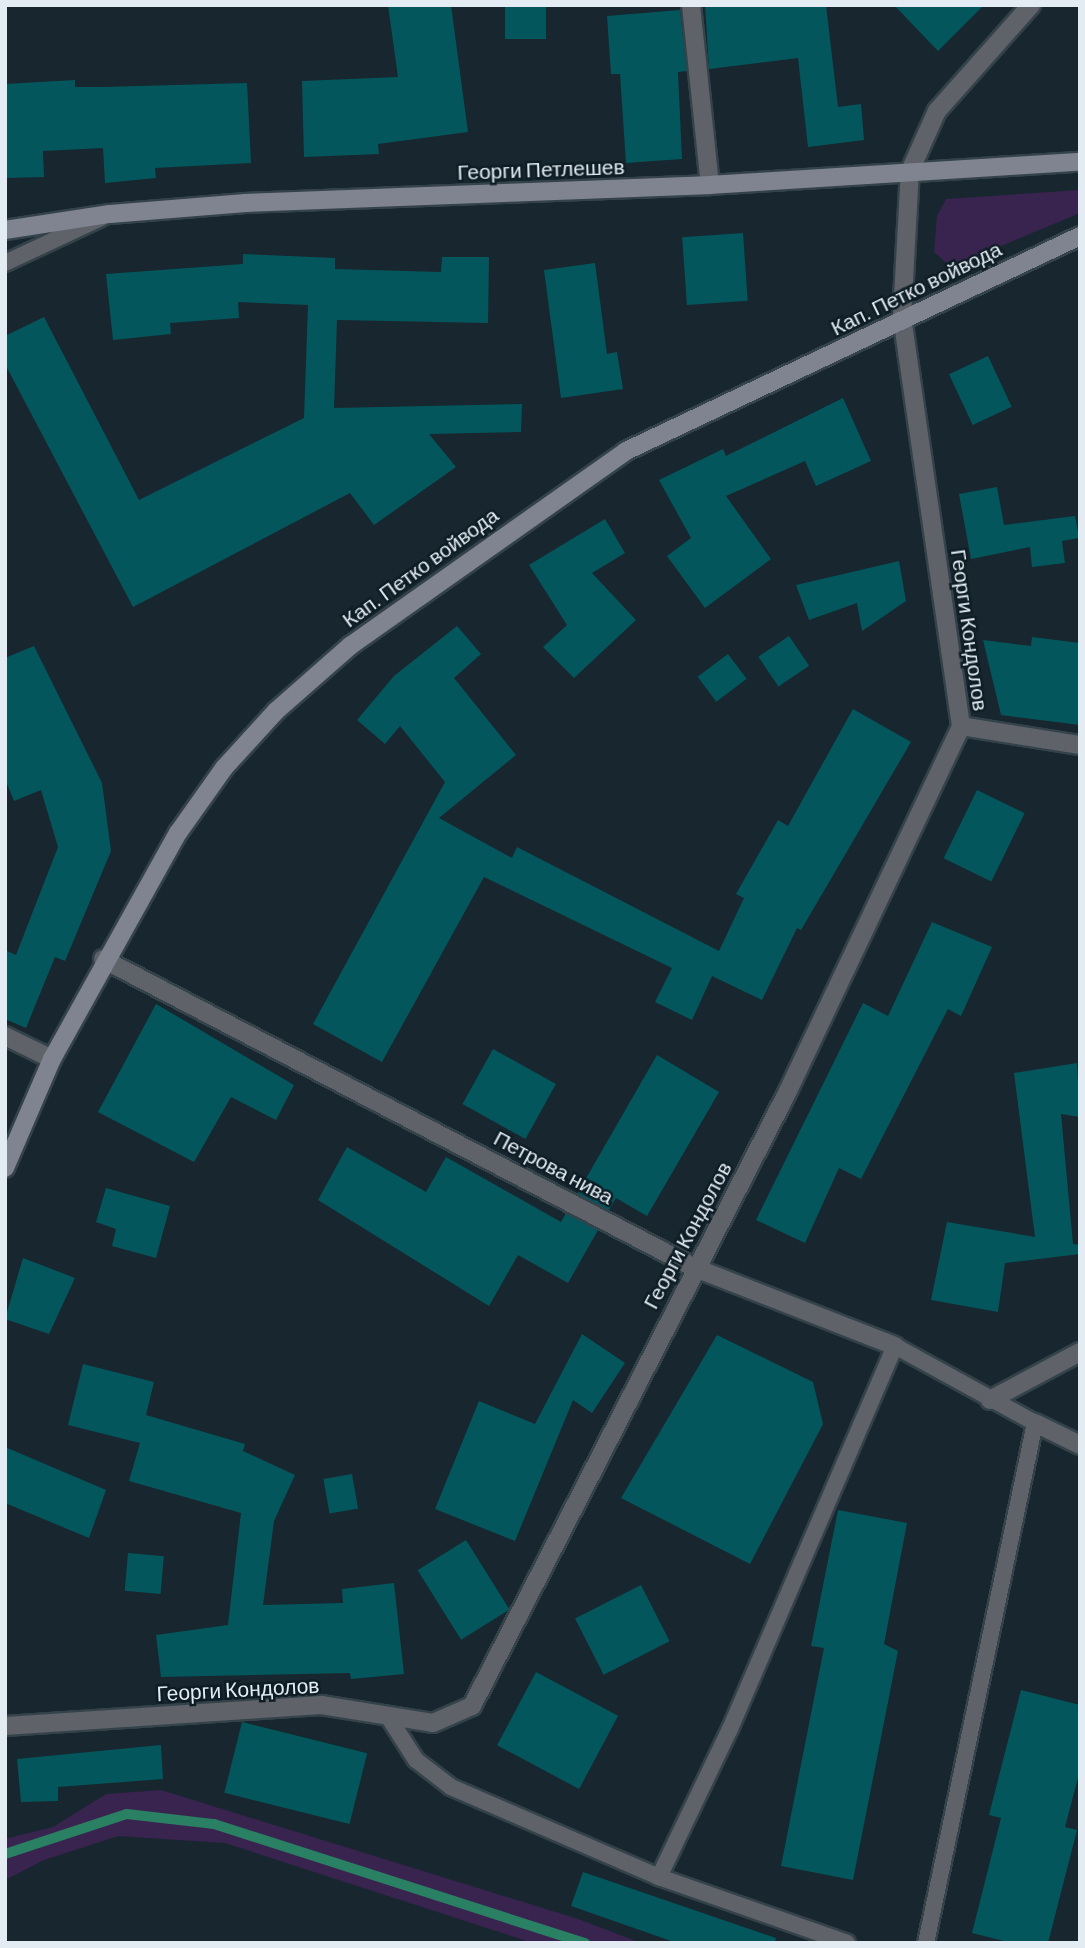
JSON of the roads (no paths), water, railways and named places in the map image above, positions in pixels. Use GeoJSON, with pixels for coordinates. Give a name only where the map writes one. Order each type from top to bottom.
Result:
{"type":"FeatureCollection","features":[{"type":"Feature","properties":{"kind":"street"},"geometry":{"type":"LineString","coordinates":[[691,5],[710,185]]}},
{"type":"Feature","properties":{"kind":"street"},"geometry":{"type":"LineString","coordinates":[[910,171],[937,111],[1031,5]]}},
{"type":"Feature","properties":{"kind":"street","name":"Георги Петлешев"},"geometry":{"type":"LineString","coordinates":[[5,230],[110,214],[710,185],[1080,162]]}},
{"type":"Feature","properties":{"kind":"street","name":"Георги Кондолов"},"geometry":{"type":"LineString","coordinates":[[5,1726],[321,1705],[433,1723],[472,1706],[695,1268],[789,1091],[961,726],[902,317],[910,171]]}},
{"type":"Feature","properties":{"kind":"street","name":"Кап. Петко войвода"},"geometry":{"type":"LineString","coordinates":[[5,1168],[52,1059],[103,959],[224,768],[276,711],[350,646],[626,451],[902,317],[1080,236]]}},
{"type":"Feature","properties":{"kind":"street"},"geometry":{"type":"LineString","coordinates":[[961,726],[1080,744]]}},
{"type":"Feature","properties":{"kind":"street","name":"Петрова нива"},"geometry":{"type":"LineString","coordinates":[[103,959],[695,1268],[895,1346]]}},
{"type":"Feature","properties":{"kind":"street"},"geometry":{"type":"LineString","coordinates":[[5,1036],[52,1059]]}},
{"type":"Feature","properties":{"kind":"street"},"geometry":{"type":"LineString","coordinates":[[990,1400],[1080,1352]]}},
{"type":"Feature","properties":{"kind":"street"},"geometry":{"type":"LineString","coordinates":[[1035,1423],[1080,1445]]}},
{"type":"Feature","properties":{"kind":"lane"},"geometry":{"type":"LineString","coordinates":[[5,263],[110,214]]}},
{"type":"Feature","properties":{"kind":"lane"},"geometry":{"type":"LineString","coordinates":[[659,1877],[730,1729],[895,1346]]}},
{"type":"Feature","properties":{"kind":"lane","name":"Петрова нива"},"geometry":{"type":"LineString","coordinates":[[895,1346],[1035,1423]]}},
{"type":"Feature","properties":{"kind":"lane"},"geometry":{"type":"LineString","coordinates":[[926,1943],[1035,1423]]}},
{"type":"Feature","properties":{"kind":"lane"},"geometry":{"type":"LineString","coordinates":[[389,1718],[416,1760],[452,1787],[659,1877],[847,1943]]}},
{"type":"Feature","properties":{"kind":"waterway"},"geometry":{"type":"LineString","coordinates":[[5,1854],[127,1814],[214,1824],[585,1943]]}}]}
